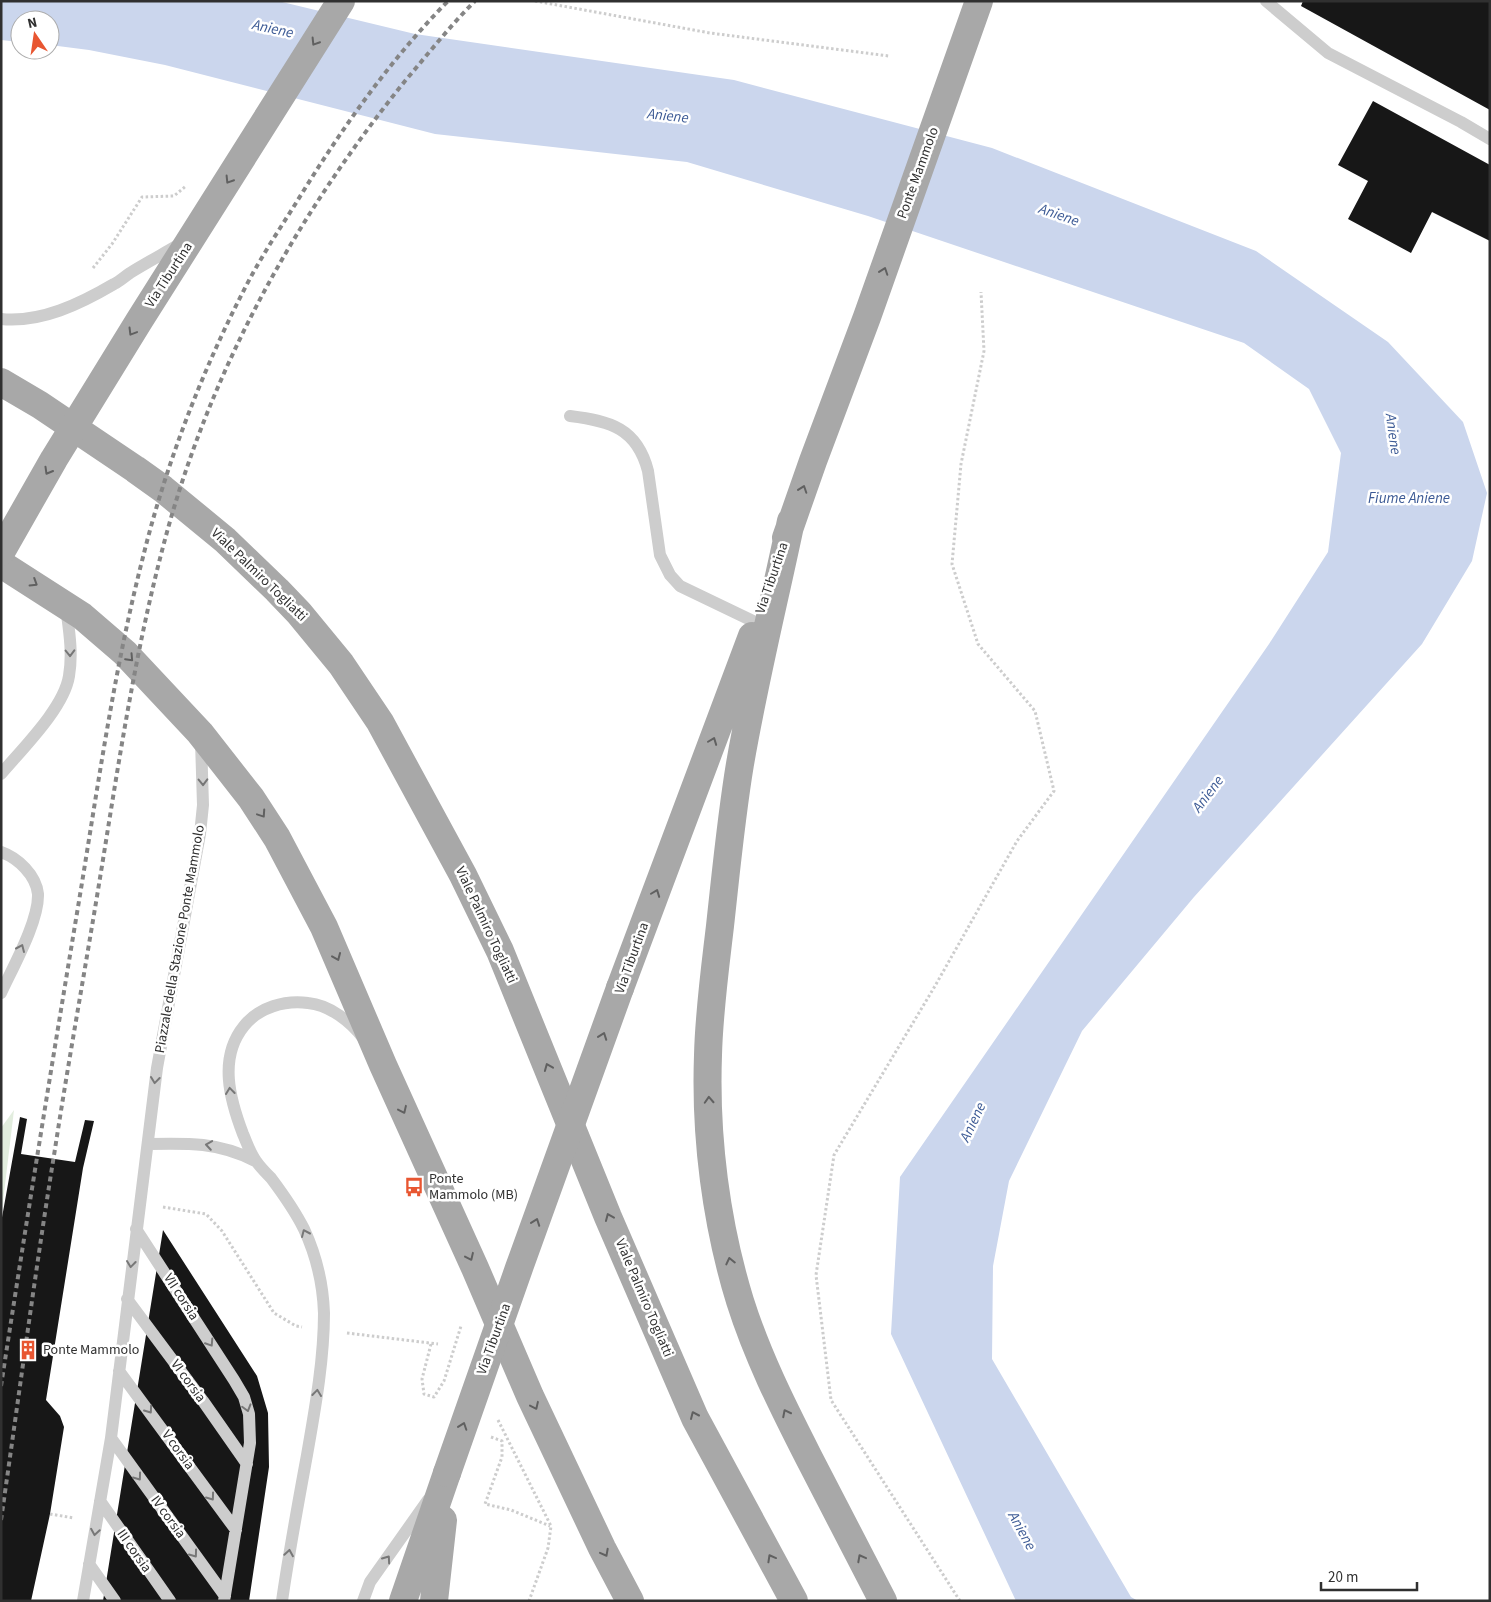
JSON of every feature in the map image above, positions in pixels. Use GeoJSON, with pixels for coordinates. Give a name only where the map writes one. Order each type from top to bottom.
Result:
{"type":"FeatureCollection","features":[{"type":"Feature","properties":{"kind":"main road","name":"Via Tiburtina"},"geometry":{"type":"LineString","coordinates":[[1,552],[54,459],[341,1]]}},
{"type":"Feature","properties":{"kind":"main road","name":"Ponte Mammolo"},"geometry":{"type":"LineString","coordinates":[[868,317],[979,1]]}},
{"type":"Feature","properties":{"kind":"main road","name":"Via Tiburtina"},"geometry":{"type":"LineString","coordinates":[[403,1601],[464,1424],[620,988],[757,623],[791,521],[868,317]]}},
{"type":"Feature","properties":{"kind":"main road","name":"Viale Palmiro Togliatti"},"geometry":{"type":"LineString","coordinates":[[1,382],[40,405],[135,469],[176,499],[225,540],[299,613],[341,664],[380,722],[463,875],[500,951],[608,1217],[695,1418],[794,1601]]}},
{"type":"Feature","properties":{"kind":"main road"},"geometry":{"type":"LineString","coordinates":[[791,521],[752,704],[729,841],[712,996],[708,1056],[710,1138],[726,1245],[736,1286],[752,1336],[780,1401],[883,1601]]}},
{"type":"Feature","properties":{"kind":"main road"},"geometry":{"type":"LineString","coordinates":[[1,564],[66,604],[112,640],[200,734],[251,798],[277,838],[324,927],[383,1065],[554,1449],[630,1601]]}},
{"type":"Feature","properties":{"kind":"main road"},"geometry":{"type":"LineString","coordinates":[[434,1601],[447,1473]]}},
{"type":"Feature","properties":{"kind":"lane"},"geometry":{"type":"LineString","coordinates":[[1266,1],[1328,53],[1490,138]]}},
{"type":"Feature","properties":{"kind":"lane"},"geometry":{"type":"LineString","coordinates":[[1,320],[48,315],[68,308],[116,284],[127,275],[193,237]]}},
{"type":"Feature","properties":{"kind":"lane"},"geometry":{"type":"LineString","coordinates":[[570,416],[599,420],[612,425],[637,444],[645,458],[648,471],[660,555],[670,575],[680,586],[757,623]]}},
{"type":"Feature","properties":{"kind":"lane"},"geometry":{"type":"LineString","coordinates":[[1,774],[48,717],[66,689],[71,657],[66,604]]}},
{"type":"Feature","properties":{"kind":"lane","name":"Piazzale della Stazione Ponte Mammolo"},"geometry":{"type":"LineString","coordinates":[[82,1601],[111,1438],[157,1068],[200,834],[203,779],[200,734]]}},
{"type":"Feature","properties":{"kind":"lane"},"geometry":{"type":"LineString","coordinates":[[1,852],[10,855],[25,868],[33,880],[38,893],[37,905],[30,929],[1,993]]}},
{"type":"Feature","properties":{"kind":"lane"},"geometry":{"type":"LineString","coordinates":[[282,1601],[314,1414],[324,1312],[318,1270],[304,1229],[284,1196],[256,1160],[238,1122],[231,1100],[228,1077],[229,1062],[232,1048],[243,1027],[251,1018],[272,1006],[287,1003],[316,1004],[340,1016],[361,1036],[383,1065]]}},
{"type":"Feature","properties":{"kind":"lane"},"geometry":{"type":"LineString","coordinates":[[148,1144],[191,1143],[210,1145],[256,1160]]}},
{"type":"Feature","properties":{"kind":"lane","name":"VII corsia"},"geometry":{"type":"LineString","coordinates":[[136,1229],[244,1397],[249,1414],[250,1443],[246,1464]]}},
{"type":"Feature","properties":{"kind":"lane","name":"VI corsia"},"geometry":{"type":"LineString","coordinates":[[127,1299],[198,1394],[246,1464]]}},
{"type":"Feature","properties":{"kind":"lane","name":"V corsia"},"geometry":{"type":"LineString","coordinates":[[119,1371],[236,1530]]}},
{"type":"Feature","properties":{"kind":"lane","name":"IV corsia"},"geometry":{"type":"LineString","coordinates":[[111,1438],[224,1598]]}},
{"type":"Feature","properties":{"kind":"lane"},"geometry":{"type":"LineString","coordinates":[[224,1598],[246,1464]]}},
{"type":"Feature","properties":{"kind":"lane"},"geometry":{"type":"LineString","coordinates":[[363,1601],[370,1582],[447,1473]]}},
{"type":"Feature","properties":{"kind":"lane","name":"III corsia"},"geometry":{"type":"LineString","coordinates":[[100,1501],[170,1601]]}},
{"type":"Feature","properties":{"kind":"lane"},"geometry":{"type":"LineString","coordinates":[[89,1564],[115,1601]]}},
{"type":"Feature","properties":{"kind":"path"},"geometry":{"type":"LineString","coordinates":[[537,2],[710,33],[889,56]]}},
{"type":"Feature","properties":{"kind":"path"},"geometry":{"type":"LineString","coordinates":[[89,274],[112,244],[142,197],[174,196],[193,181]]}},
{"type":"Feature","properties":{"kind":"path"},"geometry":{"type":"LineString","coordinates":[[960,1601],[831,1400],[816,1275],[834,1155],[934,986],[1016,841],[1054,791],[1036,711],[978,644],[952,564],[961,464],[984,351],[981,292]]}},
{"type":"Feature","properties":{"kind":"path"},"geometry":{"type":"LineString","coordinates":[[139,1204],[206,1214],[222,1230],[274,1313],[296,1326],[305,1328]]}},
{"type":"Feature","properties":{"kind":"path"},"geometry":{"type":"LineString","coordinates":[[431,1344],[422,1379],[424,1394],[434,1397],[444,1380],[461,1326]]}},
{"type":"Feature","properties":{"kind":"path"},"geometry":{"type":"LineString","coordinates":[[338,1332],[438,1344]]}},
{"type":"Feature","properties":{"kind":"path"},"geometry":{"type":"LineString","coordinates":[[497,1418],[551,1526],[548,1548],[530,1601]]}},
{"type":"Feature","properties":{"kind":"path"},"geometry":{"type":"LineString","coordinates":[[464,1424],[502,1441],[502,1457],[485,1504],[511,1510],[551,1526]]}},
{"type":"Feature","properties":{"kind":"green space"},"geometry":{"type":"Polygon","coordinates":[[[14,1110],[1,1218],[1,1128],[14,1110]]]}},
{"type":"Feature","properties":{"kind":"water","name":"Fiume Aniene"},"geometry":{"type":"Polygon","coordinates":[[[1,1],[278,1],[415,34],[734,80],[992,148],[1256,251],[1388,342],[1463,422],[1487,493],[1472,561],[1422,644],[1194,897],[1082,1031],[1009,1181],[993,1266],[992,1359],[1131,1597],[1138,1601],[1016,1601],[891,1334],[900,1177],[1269,644],[1328,552],[1341,453],[1309,389],[1244,343],[868,216],[687,162],[435,134],[165,65],[60,46],[60,10],[10,10],[10,41],[1,40],[1,1]]]}},
{"type":"Feature","properties":{"kind":"building"},"geometry":{"type":"Polygon","coordinates":[[[1303,1],[1490,1],[1490,110],[1301,6],[1303,1]]]}},
{"type":"Feature","properties":{"kind":"building"},"geometry":{"type":"Polygon","coordinates":[[[1373,101],[1490,165],[1490,241],[1432,212],[1411,253],[1348,219],[1368,181],[1338,165],[1373,101]]]}},
{"type":"Feature","properties":{"kind":"building","name":"Ponte Mammolo"},"geometry":{"type":"Polygon","coordinates":[[[20,1117],[27,1119],[21,1154],[75,1162],[85,1120],[94,1121],[83,1168],[46,1400],[60,1416],[64,1427],[50,1514],[31,1601],[1,1601],[1,1223],[20,1117]]]}},
{"type":"Feature","properties":{"kind":"building","name":"Ponte Mammolo"},"geometry":{"type":"Polygon","coordinates":[[[163,1230],[257,1376],[268,1413],[269,1467],[249,1601],[103,1601],[163,1230]]]}},
{"type":"Feature","properties":{"kind":"railway"},"geometry":{"type":"LineString","coordinates":[[1,1386],[107,728],[123,642],[152,522],[163,487],[200,385],[230,318],[258,265],[330,150],[366,97],[426,24],[448,1]]}},
{"type":"Feature","properties":{"kind":"railway"},"geometry":{"type":"LineString","coordinates":[[1,1520],[48,1195],[124,731],[154,581],[186,470],[208,410],[234,351],[294,239],[366,132],[405,81],[475,1]]}},
{"type":"Feature","properties":{"kind":"place","name":"Ponte Mammolo (MB)"},"geometry":{"type":"Point","coordinates":[414,1187]}},
{"type":"Feature","properties":{"kind":"place","name":"Ponte Mammolo"},"geometry":{"type":"Point","coordinates":[28,1350]}},
{"type":"Feature","properties":{"kind":"water label","name":"Aniene"},"geometry":{"type":"Point","coordinates":[273,29]}},
{"type":"Feature","properties":{"kind":"water label","name":"Aniene"},"geometry":{"type":"Point","coordinates":[668,116]}},
{"type":"Feature","properties":{"kind":"water label","name":"Aniene"},"geometry":{"type":"Point","coordinates":[1059,215]}},
{"type":"Feature","properties":{"kind":"water label","name":"Aniene"},"geometry":{"type":"Point","coordinates":[1393,434]}},
{"type":"Feature","properties":{"kind":"water label","name":"Aniene"},"geometry":{"type":"Point","coordinates":[1208,794]}},
{"type":"Feature","properties":{"kind":"water label","name":"Aniene"},"geometry":{"type":"Point","coordinates":[973,1122]}},
{"type":"Feature","properties":{"kind":"water label","name":"Aniene"},"geometry":{"type":"Point","coordinates":[1022,1531]}}]}
